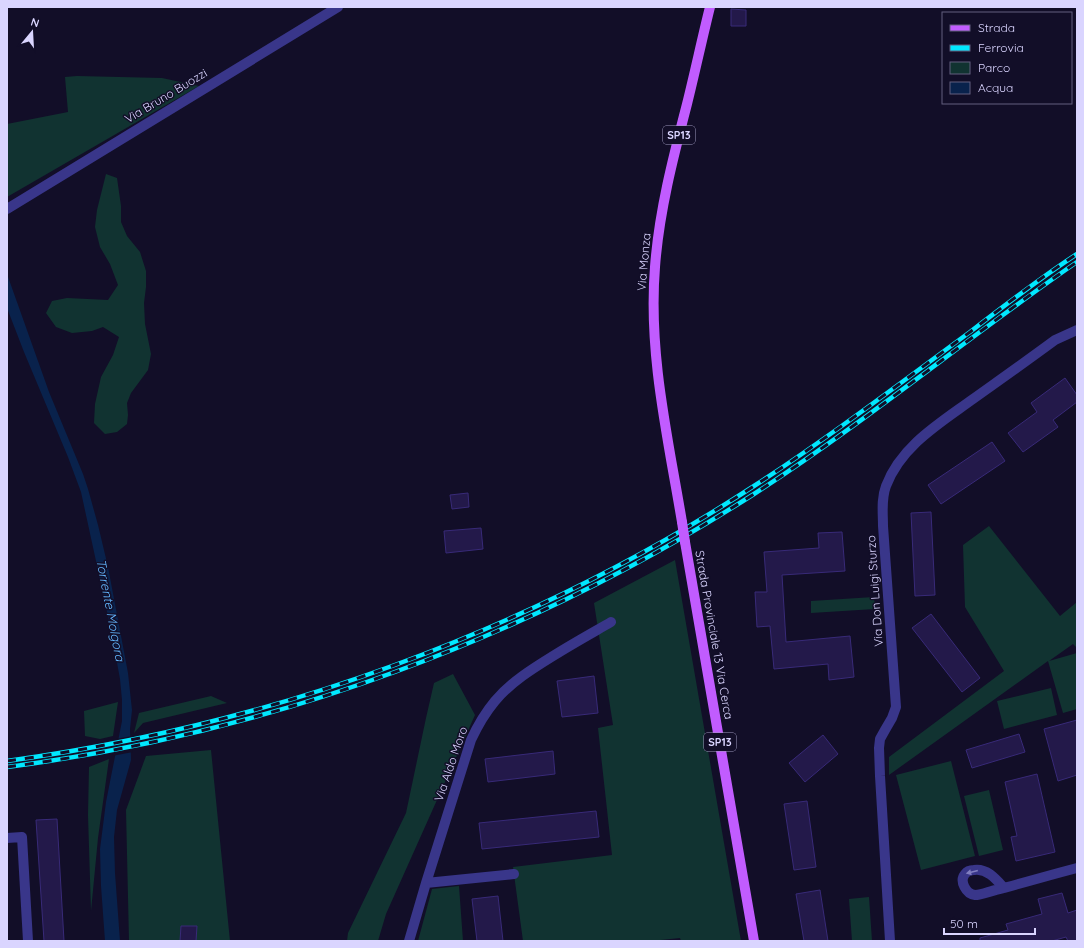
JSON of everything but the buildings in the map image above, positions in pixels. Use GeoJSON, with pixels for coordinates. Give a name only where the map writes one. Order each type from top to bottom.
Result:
{"type":"FeatureCollection","features":[{"type":"Feature","properties":{"kind":"main road","name":"Via Monza"},"geometry":{"type":"LineString","coordinates":[[682,522],[659,388],[654,318],[655,268],[664,198],[710,7]]}},
{"type":"Feature","properties":{"kind":"main road","name":"Strada Provinciale 13 Via Cerca"},"geometry":{"type":"LineString","coordinates":[[682,522],[754,941]]}},
{"type":"Feature","properties":{"kind":"street","name":"Via Bruno Buozzi"},"geometry":{"type":"LineString","coordinates":[[7,209],[338,7]]}},
{"type":"Feature","properties":{"kind":"street","name":"Via Don Luigi Sturzo"},"geometry":{"type":"LineString","coordinates":[[890,941],[879,748],[880,739],[892,718],[896,707],[884,526],[883,498],[886,488],[898,463],[913,445],[1055,340],[1077,330]]}},
{"type":"Feature","properties":{"kind":"street","name":"Via Aldo Moro"},"geometry":{"type":"LineString","coordinates":[[409,941],[426,882],[471,740],[476,729],[491,706],[511,684],[564,649],[611,622]]}},
{"type":"Feature","properties":{"kind":"street"},"geometry":{"type":"LineString","coordinates":[[7,838],[22,837],[28,941]]}},
{"type":"Feature","properties":{"kind":"street"},"geometry":{"type":"LineString","coordinates":[[1004,888],[1077,868]]}},
{"type":"Feature","properties":{"kind":"street"},"geometry":{"type":"LineString","coordinates":[[426,882],[514,874]]}},
{"type":"Feature","properties":{"kind":"green space"},"geometry":{"type":"Polygon","coordinates":[[[65,77],[162,78],[199,86],[7,197],[7,124],[68,112],[65,77]]]}},
{"type":"Feature","properties":{"kind":"green space"},"geometry":{"type":"Polygon","coordinates":[[[106,174],[117,178],[121,206],[121,222],[127,236],[140,252],[146,271],[144,303],[145,324],[151,354],[148,370],[131,393],[127,403],[127,424],[117,432],[105,434],[94,423],[95,404],[101,377],[113,355],[119,337],[103,327],[92,331],[72,333],[56,327],[46,313],[52,301],[67,298],[108,300],[118,285],[110,264],[100,247],[95,227],[97,210],[106,174]]]}},
{"type":"Feature","properties":{"kind":"green space"},"geometry":{"type":"Polygon","coordinates":[[[989,526],[1060,616],[1077,602],[1077,648],[1073,644],[1049,661],[1077,653],[1077,709],[1063,713],[1048,661],[889,775],[889,757],[1004,671],[965,607],[963,545],[989,526]]]}},
{"type":"Feature","properties":{"kind":"green space"},"geometry":{"type":"Polygon","coordinates":[[[675,560],[741,941],[681,941],[680,938],[651,941],[523,941],[513,867],[612,855],[598,728],[613,725],[594,603],[675,560]]]}},
{"type":"Feature","properties":{"kind":"green space"},"geometry":{"type":"Polygon","coordinates":[[[874,597],[875,609],[811,613],[811,601],[874,597]]]}},
{"type":"Feature","properties":{"kind":"green space"},"geometry":{"type":"Polygon","coordinates":[[[453,674],[475,715],[386,914],[378,941],[347,941],[348,933],[406,813],[434,683],[453,674]]]}},
{"type":"Feature","properties":{"kind":"green space"},"geometry":{"type":"Polygon","coordinates":[[[1051,688],[1057,715],[1004,729],[997,701],[1051,688]]]}},
{"type":"Feature","properties":{"kind":"green space"},"geometry":{"type":"Polygon","coordinates":[[[211,696],[227,703],[143,723],[134,733],[139,713],[211,696]]]}},
{"type":"Feature","properties":{"kind":"green space"},"geometry":{"type":"Polygon","coordinates":[[[118,702],[113,736],[100,739],[85,736],[84,711],[118,702]]]}},
{"type":"Feature","properties":{"kind":"green space"},"geometry":{"type":"Polygon","coordinates":[[[211,750],[230,941],[129,941],[126,810],[146,756],[211,750]]]}},
{"type":"Feature","properties":{"kind":"green space"},"geometry":{"type":"Polygon","coordinates":[[[109,759],[98,838],[91,911],[88,815],[89,767],[109,759]]]}},
{"type":"Feature","properties":{"kind":"green space"},"geometry":{"type":"Polygon","coordinates":[[[951,761],[975,856],[921,870],[896,775],[951,761]]]}},
{"type":"Feature","properties":{"kind":"green space"},"geometry":{"type":"Polygon","coordinates":[[[989,790],[1003,850],[979,856],[964,796],[989,790]]]}},
{"type":"Feature","properties":{"kind":"green space"},"geometry":{"type":"Polygon","coordinates":[[[459,886],[463,941],[418,941],[432,889],[459,886]]]}},
{"type":"Feature","properties":{"kind":"green space"},"geometry":{"type":"Polygon","coordinates":[[[869,897],[872,941],[852,941],[849,899],[869,897]]]}},
{"type":"Feature","properties":{"kind":"water","name":"Torrente Molgora"},"geometry":{"type":"Polygon","coordinates":[[[7,274],[49,392],[88,489],[108,567],[128,673],[132,710],[130,729],[131,760],[117,810],[114,837],[120,941],[105,941],[100,849],[106,802],[122,721],[120,679],[81,492],[7,308],[7,274]]]}},
{"type":"Feature","properties":{"kind":"pier"},"geometry":{"type":"Polygon","coordinates":[[[132,736],[133,752],[112,756],[116,739],[132,736]]]}},
{"type":"Feature","properties":{"kind":"railway"},"geometry":{"type":"LineString","coordinates":[[7,761],[106,745],[204,723],[300,697],[396,665],[489,628],[580,586],[668,538],[782,468],[1077,254]]}},
{"type":"Feature","properties":{"kind":"railway"},"geometry":{"type":"LineString","coordinates":[[7,767],[106,751],[204,730],[300,704],[396,672],[489,635],[580,593],[668,546],[754,494],[877,409],[996,320],[1077,262]]}}]}
